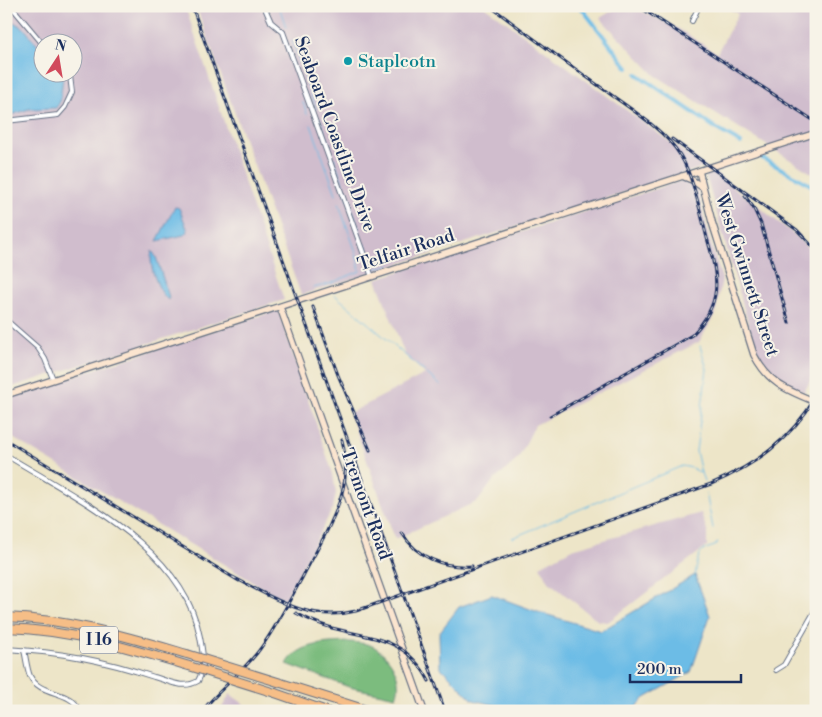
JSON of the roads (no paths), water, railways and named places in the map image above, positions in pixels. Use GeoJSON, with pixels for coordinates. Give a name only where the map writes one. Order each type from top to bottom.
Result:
{"type":"FeatureCollection","features":[{"type":"Feature","properties":{"kind":"highway","name":"I 16"},"geometry":{"type":"LineString","coordinates":[[6,617],[77,624],[121,635],[370,711]]}},
{"type":"Feature","properties":{"kind":"highway","name":"I 16"},"geometry":{"type":"LineString","coordinates":[[6,628],[59,632],[96,639],[189,666],[327,711]]}},
{"type":"Feature","properties":{"kind":"street"},"geometry":{"type":"LineString","coordinates":[[11,6],[33,32]]}},
{"type":"Feature","properties":{"kind":"street","name":"Seaboard Coastline Drive"},"geometry":{"type":"LineString","coordinates":[[264,6],[271,22],[284,32],[372,277]]}},
{"type":"Feature","properties":{"kind":"street"},"geometry":{"type":"LineString","coordinates":[[692,20],[699,6]]}},
{"type":"Feature","properties":{"kind":"street"},"geometry":{"type":"LineString","coordinates":[[6,121],[58,114],[65,107],[72,92],[71,82]]}},
{"type":"Feature","properties":{"kind":"street","name":"Telfair Road"},"geometry":{"type":"LineString","coordinates":[[6,395],[816,133]]}},
{"type":"Feature","properties":{"kind":"street"},"geometry":{"type":"LineString","coordinates":[[682,176],[702,187],[705,176],[711,167]]}},
{"type":"Feature","properties":{"kind":"street","name":"West Gwinnett Street"},"geometry":{"type":"LineString","coordinates":[[698,171],[754,356],[761,368],[774,381],[789,392],[816,402]]}},
{"type":"Feature","properties":{"kind":"street","name":"Tremont Road"},"geometry":{"type":"LineString","coordinates":[[280,307],[424,711]]}},
{"type":"Feature","properties":{"kind":"street"},"geometry":{"type":"LineString","coordinates":[[6,320],[38,348],[54,379]]}},
{"type":"Feature","properties":{"kind":"street"},"geometry":{"type":"LineString","coordinates":[[6,455],[114,522],[147,548],[176,580],[185,594],[196,620],[204,662],[203,672],[198,681],[186,686],[73,655],[6,649]]}},
{"type":"Feature","properties":{"kind":"street"},"geometry":{"type":"LineString","coordinates":[[776,670],[784,665],[816,609]]}},
{"type":"Feature","properties":{"kind":"street"},"geometry":{"type":"LineString","coordinates":[[24,650],[31,678],[46,689],[70,697],[78,705],[80,711]]}},
{"type":"Feature","properties":{"kind":"water"},"geometry":{"type":"Polygon","coordinates":[[[6,18],[24,28],[32,38],[32,82],[62,82],[60,102],[56,108],[29,109],[6,115],[6,18]]]}},
{"type":"Feature","properties":{"kind":"water"},"geometry":{"type":"Polygon","coordinates":[[[175,207],[179,208],[188,231],[184,235],[157,241],[175,207]]]}},
{"type":"Feature","properties":{"kind":"water"},"geometry":{"type":"Polygon","coordinates":[[[152,251],[156,257],[169,297],[168,300],[161,291],[155,277],[151,263],[152,251]]]}},
{"type":"Feature","properties":{"kind":"water"},"geometry":{"type":"Polygon","coordinates":[[[695,575],[710,616],[691,672],[645,698],[632,711],[521,711],[473,700],[440,667],[439,633],[459,607],[492,595],[538,612],[601,631],[695,575]]]}},
{"type":"Feature","properties":{"kind":"waterway"},"geometry":{"type":"LineString","coordinates":[[279,6],[286,27]]}},
{"type":"Feature","properties":{"kind":"waterway"},"geometry":{"type":"LineString","coordinates":[[580,6],[628,68]]}},
{"type":"Feature","properties":{"kind":"waterway"},"geometry":{"type":"LineString","coordinates":[[292,41],[316,109]]}},
{"type":"Feature","properties":{"kind":"waterway"},"geometry":{"type":"LineString","coordinates":[[637,74],[720,131],[741,143]]}},
{"type":"Feature","properties":{"kind":"waterway"},"geometry":{"type":"LineString","coordinates":[[303,102],[307,114]]}},
{"type":"Feature","properties":{"kind":"waterway"},"geometry":{"type":"LineString","coordinates":[[320,119],[330,147]]}},
{"type":"Feature","properties":{"kind":"waterway"},"geometry":{"type":"LineString","coordinates":[[311,125],[336,194]]}},
{"type":"Feature","properties":{"kind":"waterway"},"geometry":{"type":"LineString","coordinates":[[334,158],[360,232]]}},
{"type":"Feature","properties":{"kind":"waterway"},"geometry":{"type":"LineString","coordinates":[[762,158],[816,188]]}},
{"type":"Feature","properties":{"kind":"waterway"},"geometry":{"type":"LineString","coordinates":[[313,288],[329,284],[360,271],[339,203]]}},
{"type":"Feature","properties":{"kind":"waterway"},"geometry":{"type":"LineString","coordinates":[[365,244],[374,269],[390,265]]}},
{"type":"Feature","properties":{"kind":"waterway"},"geometry":{"type":"LineString","coordinates":[[335,295],[440,385]]}},
{"type":"Feature","properties":{"kind":"waterway"},"geometry":{"type":"LineString","coordinates":[[700,346],[707,369],[696,451],[701,473]]}},
{"type":"Feature","properties":{"kind":"waterway"},"geometry":{"type":"LineString","coordinates":[[512,538],[682,466],[692,468],[701,473],[704,481]]}},
{"type":"Feature","properties":{"kind":"waterway"},"geometry":{"type":"LineString","coordinates":[[706,493],[713,528]]}},
{"type":"Feature","properties":{"kind":"waterway"},"geometry":{"type":"LineString","coordinates":[[695,575],[701,553],[715,546],[718,542]]}},
{"type":"Feature","properties":{"kind":"railway"},"geometry":{"type":"LineString","coordinates":[[192,6],[445,711]]}},
{"type":"Feature","properties":{"kind":"railway"},"geometry":{"type":"LineString","coordinates":[[490,6],[646,120],[673,146],[685,164],[693,185],[716,278],[714,301],[702,323],[692,335],[550,416]]}},
{"type":"Feature","properties":{"kind":"railway"},"geometry":{"type":"LineString","coordinates":[[638,6],[816,122]]}},
{"type":"Feature","properties":{"kind":"railway"},"geometry":{"type":"LineString","coordinates":[[672,139],[797,230],[816,250]]}},
{"type":"Feature","properties":{"kind":"railway"},"geometry":{"type":"LineString","coordinates":[[745,196],[761,224],[789,323]]}},
{"type":"Feature","properties":{"kind":"railway"},"geometry":{"type":"LineString","coordinates":[[313,307],[338,375],[370,450]]}},
{"type":"Feature","properties":{"kind":"railway"},"geometry":{"type":"LineString","coordinates":[[233,577],[278,600],[307,611],[323,614],[356,611],[711,484],[743,468],[771,449],[795,426],[816,397]]}},
{"type":"Feature","properties":{"kind":"railway"},"geometry":{"type":"LineString","coordinates":[[6,440],[239,581]]}},
{"type":"Feature","properties":{"kind":"railway"},"geometry":{"type":"LineString","coordinates":[[202,711],[264,644],[325,535],[340,501],[344,483],[346,464],[342,440]]}},
{"type":"Feature","properties":{"kind":"railway"},"geometry":{"type":"LineString","coordinates":[[402,533],[415,549],[432,560],[451,565],[472,566]]}},
{"type":"Feature","properties":{"kind":"railway"},"geometry":{"type":"LineString","coordinates":[[296,613],[327,626],[375,638],[399,648],[410,656],[429,681]]}},
{"type":"Feature","properties":{"kind":"place","name":"Staplcotn"},"geometry":{"type":"Point","coordinates":[348,61]}}]}
